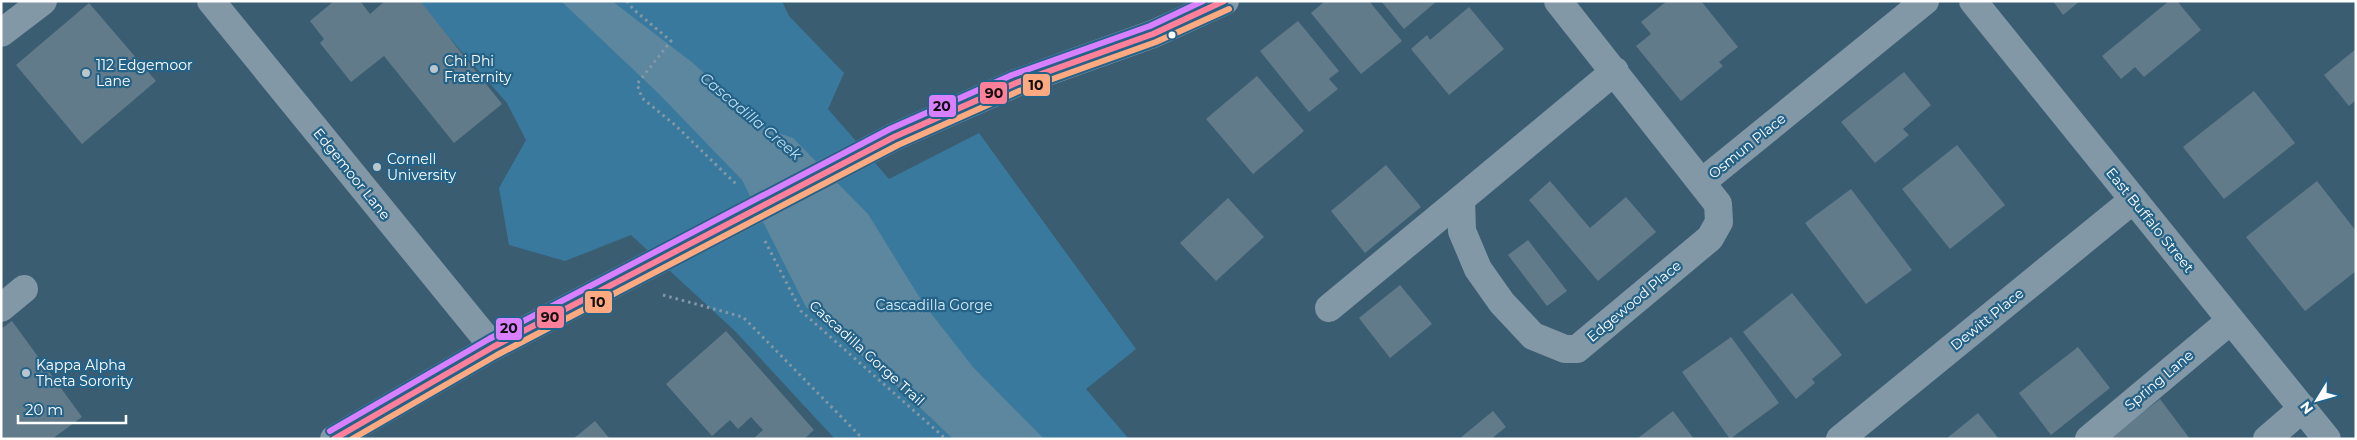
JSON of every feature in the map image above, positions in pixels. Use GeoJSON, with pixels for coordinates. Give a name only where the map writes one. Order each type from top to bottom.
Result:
{"type":"FeatureCollection","features":[{"type":"Feature","properties":{"kind":"street"},"geometry":{"type":"LineString","coordinates":[[1,33],[43,1]]}},
{"type":"Feature","properties":{"kind":"street","name":"Edgemoor Lane"},"geometry":{"type":"LineString","coordinates":[[211,1],[493,347]]}},
{"type":"Feature","properties":{"kind":"street"},"geometry":{"type":"LineString","coordinates":[[334,439],[493,347],[894,136],[1016,83],[1153,34],[1225,1]]}},
{"type":"Feature","properties":{"kind":"street","name":"Osmun Place"},"geometry":{"type":"LineString","coordinates":[[1558,1],[1702,182],[1925,1]]}},
{"type":"Feature","properties":{"kind":"street","name":"East Buffalo Street"},"geometry":{"type":"LineString","coordinates":[[1972,1],[2230,321],[2304,408],[2327,439]]}},
{"type":"Feature","properties":{"kind":"street"},"geometry":{"type":"LineString","coordinates":[[1329,308],[1615,71]]}},
{"type":"Feature","properties":{"kind":"street","name":"Edgewood Place"},"geometry":{"type":"LineString","coordinates":[[1461,199],[1462,231],[1478,269],[1502,303],[1533,336],[1565,349],[1577,349],[1710,238],[1719,222],[1718,204],[1702,182]]}},
{"type":"Feature","properties":{"kind":"street","name":"Dewitt Place"},"geometry":{"type":"LineString","coordinates":[[1840,439],[2133,200]]}},
{"type":"Feature","properties":{"kind":"street"},"geometry":{"type":"LineString","coordinates":[[1,308],[24,289]]}},
{"type":"Feature","properties":{"kind":"street","name":"Spring Lane"},"geometry":{"type":"LineString","coordinates":[[2089,439],[2230,321]]}},
{"type":"Feature","properties":{"kind":"street"},"geometry":{"type":"LineString","coordinates":[[2267,439],[2304,408]]}},
{"type":"Feature","properties":{"kind":"path"},"geometry":{"type":"LineString","coordinates":[[627,1],[633,9],[671,41],[640,78],[637,84],[642,98],[675,125],[736,184],[740,192]]}},
{"type":"Feature","properties":{"kind":"path","name":"Cascadilla Gorge Trail"},"geometry":{"type":"LineString","coordinates":[[764,239],[801,311],[946,439]]}},
{"type":"Feature","properties":{"kind":"path"},"geometry":{"type":"LineString","coordinates":[[663,295],[743,317],[863,439]]}},
{"type":"Feature","properties":{"kind":"green space","name":"Cascadilla Gorge"},"geometry":{"type":"Polygon","coordinates":[[[417,1],[782,1],[789,16],[844,73],[828,109],[889,179],[979,133],[1136,349],[1086,389],[1129,439],[835,439],[735,331],[631,235],[565,261],[509,245],[499,188],[526,140],[507,103],[417,1]]]}},
{"type":"Feature","properties":{"kind":"water","name":"Cascadilla Creek"},"geometry":{"type":"Polygon","coordinates":[[[561,1],[612,1],[693,63],[767,129],[793,138],[868,214],[923,303],[973,367],[1044,439],[953,439],[908,396],[806,307],[742,180],[658,93],[561,1]]]}},
{"type":"Feature","properties":{"kind":"building","name":"Chi Phi Fraternity"},"geometry":{"type":"Polygon","coordinates":[[[334,1],[360,1],[370,14],[385,1],[420,1],[502,104],[454,143],[384,56],[351,82],[320,43],[324,39],[310,21],[334,1]]]}},
{"type":"Feature","properties":{"kind":"building"},"geometry":{"type":"Polygon","coordinates":[[[1325,1],[1369,1],[1402,41],[1361,74],[1311,13],[1325,1]]]}},
{"type":"Feature","properties":{"kind":"building"},"geometry":{"type":"Polygon","coordinates":[[[1381,1],[1437,1],[1404,29],[1381,1]]]}},
{"type":"Feature","properties":{"kind":"building"},"geometry":{"type":"Polygon","coordinates":[[[1667,1],[1701,1],[1738,47],[1719,62],[1723,66],[1681,101],[1636,46],[1651,34],[1641,22],[1667,1]]]}},
{"type":"Feature","properties":{"kind":"building"},"geometry":{"type":"Polygon","coordinates":[[[2053,1],[2080,1],[2063,15],[2053,1]]]}},
{"type":"Feature","properties":{"kind":"building"},"geometry":{"type":"Polygon","coordinates":[[[2169,1],[2177,1],[2201,30],[2144,77],[2135,67],[2121,79],[2102,56],[2169,1]]]}},
{"type":"Feature","properties":{"kind":"building","name":"112 Edgemoor Lane"},"geometry":{"type":"Polygon","coordinates":[[[89,3],[156,81],[82,144],[16,65],[89,3]]]}},
{"type":"Feature","properties":{"kind":"building"},"geometry":{"type":"Polygon","coordinates":[[[1469,7],[1504,49],[1449,95],[1411,49],[1427,35],[1430,40],[1469,7]]]}},
{"type":"Feature","properties":{"kind":"building"},"geometry":{"type":"Polygon","coordinates":[[[1298,21],[1339,71],[1329,79],[1338,89],[1309,112],[1260,51],[1298,21]]]}},
{"type":"Feature","properties":{"kind":"building"},"geometry":{"type":"Polygon","coordinates":[[[2356,49],[2356,100],[2349,106],[2324,75],[2356,49]]]}},
{"type":"Feature","properties":{"kind":"building"},"geometry":{"type":"Polygon","coordinates":[[[1904,72],[1931,105],[1903,129],[1909,135],[1875,163],[1841,122],[1904,72]]]}},
{"type":"Feature","properties":{"kind":"building"},"geometry":{"type":"Polygon","coordinates":[[[1257,76],[1304,131],[1253,174],[1206,119],[1257,76]]]}},
{"type":"Feature","properties":{"kind":"building"},"geometry":{"type":"Polygon","coordinates":[[[2254,91],[2295,143],[2224,199],[2183,147],[2254,91]]]}},
{"type":"Feature","properties":{"kind":"building"},"geometry":{"type":"Polygon","coordinates":[[[1957,145],[2005,205],[1950,249],[1902,189],[1957,145]]]}},
{"type":"Feature","properties":{"kind":"building"},"geometry":{"type":"Polygon","coordinates":[[[1386,165],[1421,207],[1365,253],[1331,211],[1386,165]]]}},
{"type":"Feature","properties":{"kind":"building"},"geometry":{"type":"Polygon","coordinates":[[[1550,181],[1590,228],[1626,197],[1656,232],[1598,281],[1529,200],[1550,181]]]}},
{"type":"Feature","properties":{"kind":"building"},"geometry":{"type":"Polygon","coordinates":[[[2317,181],[2356,231],[2356,271],[2305,311],[2246,237],[2317,181]]]}},
{"type":"Feature","properties":{"kind":"building"},"geometry":{"type":"Polygon","coordinates":[[[1851,189],[1912,270],[1866,304],[1805,223],[1851,189]]]}},
{"type":"Feature","properties":{"kind":"building"},"geometry":{"type":"Polygon","coordinates":[[[1228,198],[1264,237],[1216,281],[1180,243],[1228,198]]]}},
{"type":"Feature","properties":{"kind":"building"},"geometry":{"type":"Polygon","coordinates":[[[1528,240],[1567,291],[1547,306],[1508,255],[1528,240]]]}},
{"type":"Feature","properties":{"kind":"building"},"geometry":{"type":"Polygon","coordinates":[[[1400,285],[1432,324],[1390,358],[1359,318],[1400,285]]]}},
{"type":"Feature","properties":{"kind":"building"},"geometry":{"type":"Polygon","coordinates":[[[1792,293],[1842,355],[1812,379],[1815,383],[1796,399],[1743,332],[1792,293]]]}},
{"type":"Feature","properties":{"kind":"building","name":"Kappa Alpha Theta Sorority"},"geometry":{"type":"Polygon","coordinates":[[[12,321],[82,417],[52,439],[1,439],[1,329],[12,321]]]}},
{"type":"Feature","properties":{"kind":"building"},"geometry":{"type":"Polygon","coordinates":[[[726,331],[814,430],[804,439],[753,439],[763,430],[751,417],[738,429],[730,420],[712,436],[666,384],[726,331]]]}},
{"type":"Feature","properties":{"kind":"building"},"geometry":{"type":"Polygon","coordinates":[[[1731,337],[1779,403],[1730,439],[1682,372],[1731,337]]]}},
{"type":"Feature","properties":{"kind":"building"},"geometry":{"type":"Polygon","coordinates":[[[2078,347],[2110,388],[2051,435],[2019,393],[2078,347]]]}},
{"type":"Feature","properties":{"kind":"building"},"geometry":{"type":"Polygon","coordinates":[[[2160,399],[2190,439],[2108,439],[2160,399]]]}},
{"type":"Feature","properties":{"kind":"building"},"geometry":{"type":"Polygon","coordinates":[[[1493,411],[1506,427],[1491,439],[1459,439],[1493,411]]]}},
{"type":"Feature","properties":{"kind":"building"},"geometry":{"type":"Polygon","coordinates":[[[1673,411],[1694,439],[1637,439],[1673,411]]]}},
{"type":"Feature","properties":{"kind":"building"},"geometry":{"type":"Polygon","coordinates":[[[1978,413],[1999,439],[1946,439],[1978,413]]]}},
{"type":"Feature","properties":{"kind":"building"},"geometry":{"type":"Polygon","coordinates":[[[595,421],[610,439],[573,439],[595,421]]]}},
{"type":"Feature","properties":{"kind":"transit line","name":"20"},"geometry":{"type":"LineString","coordinates":[[330,431],[489,339],[890,129],[1012,75],[1150,26],[1203,1]]}},
{"type":"Feature","properties":{"kind":"transit line","name":"90"},"geometry":{"type":"LineString","coordinates":[[334,439],[493,347],[894,137],[1016,83],[1153,34],[1224,1]]}},
{"type":"Feature","properties":{"kind":"transit line","name":"10"},"geometry":{"type":"LineString","coordinates":[[352,439],[497,355],[898,145],[1019,91],[1156,42],[1229,9]]}},
{"type":"Feature","properties":{"kind":"place","name":"Chi Phi Fraternity"},"geometry":{"type":"Point","coordinates":[434,69]}},
{"type":"Feature","properties":{"kind":"place","name":"112 Edgemoor Lane"},"geometry":{"type":"Point","coordinates":[86,73]}},
{"type":"Feature","properties":{"kind":"place","name":"Cornell University"},"geometry":{"type":"Point","coordinates":[377,167]}},
{"type":"Feature","properties":{"kind":"place","name":"Kappa Alpha Theta Sorority"},"geometry":{"type":"Point","coordinates":[26,373]}}]}
